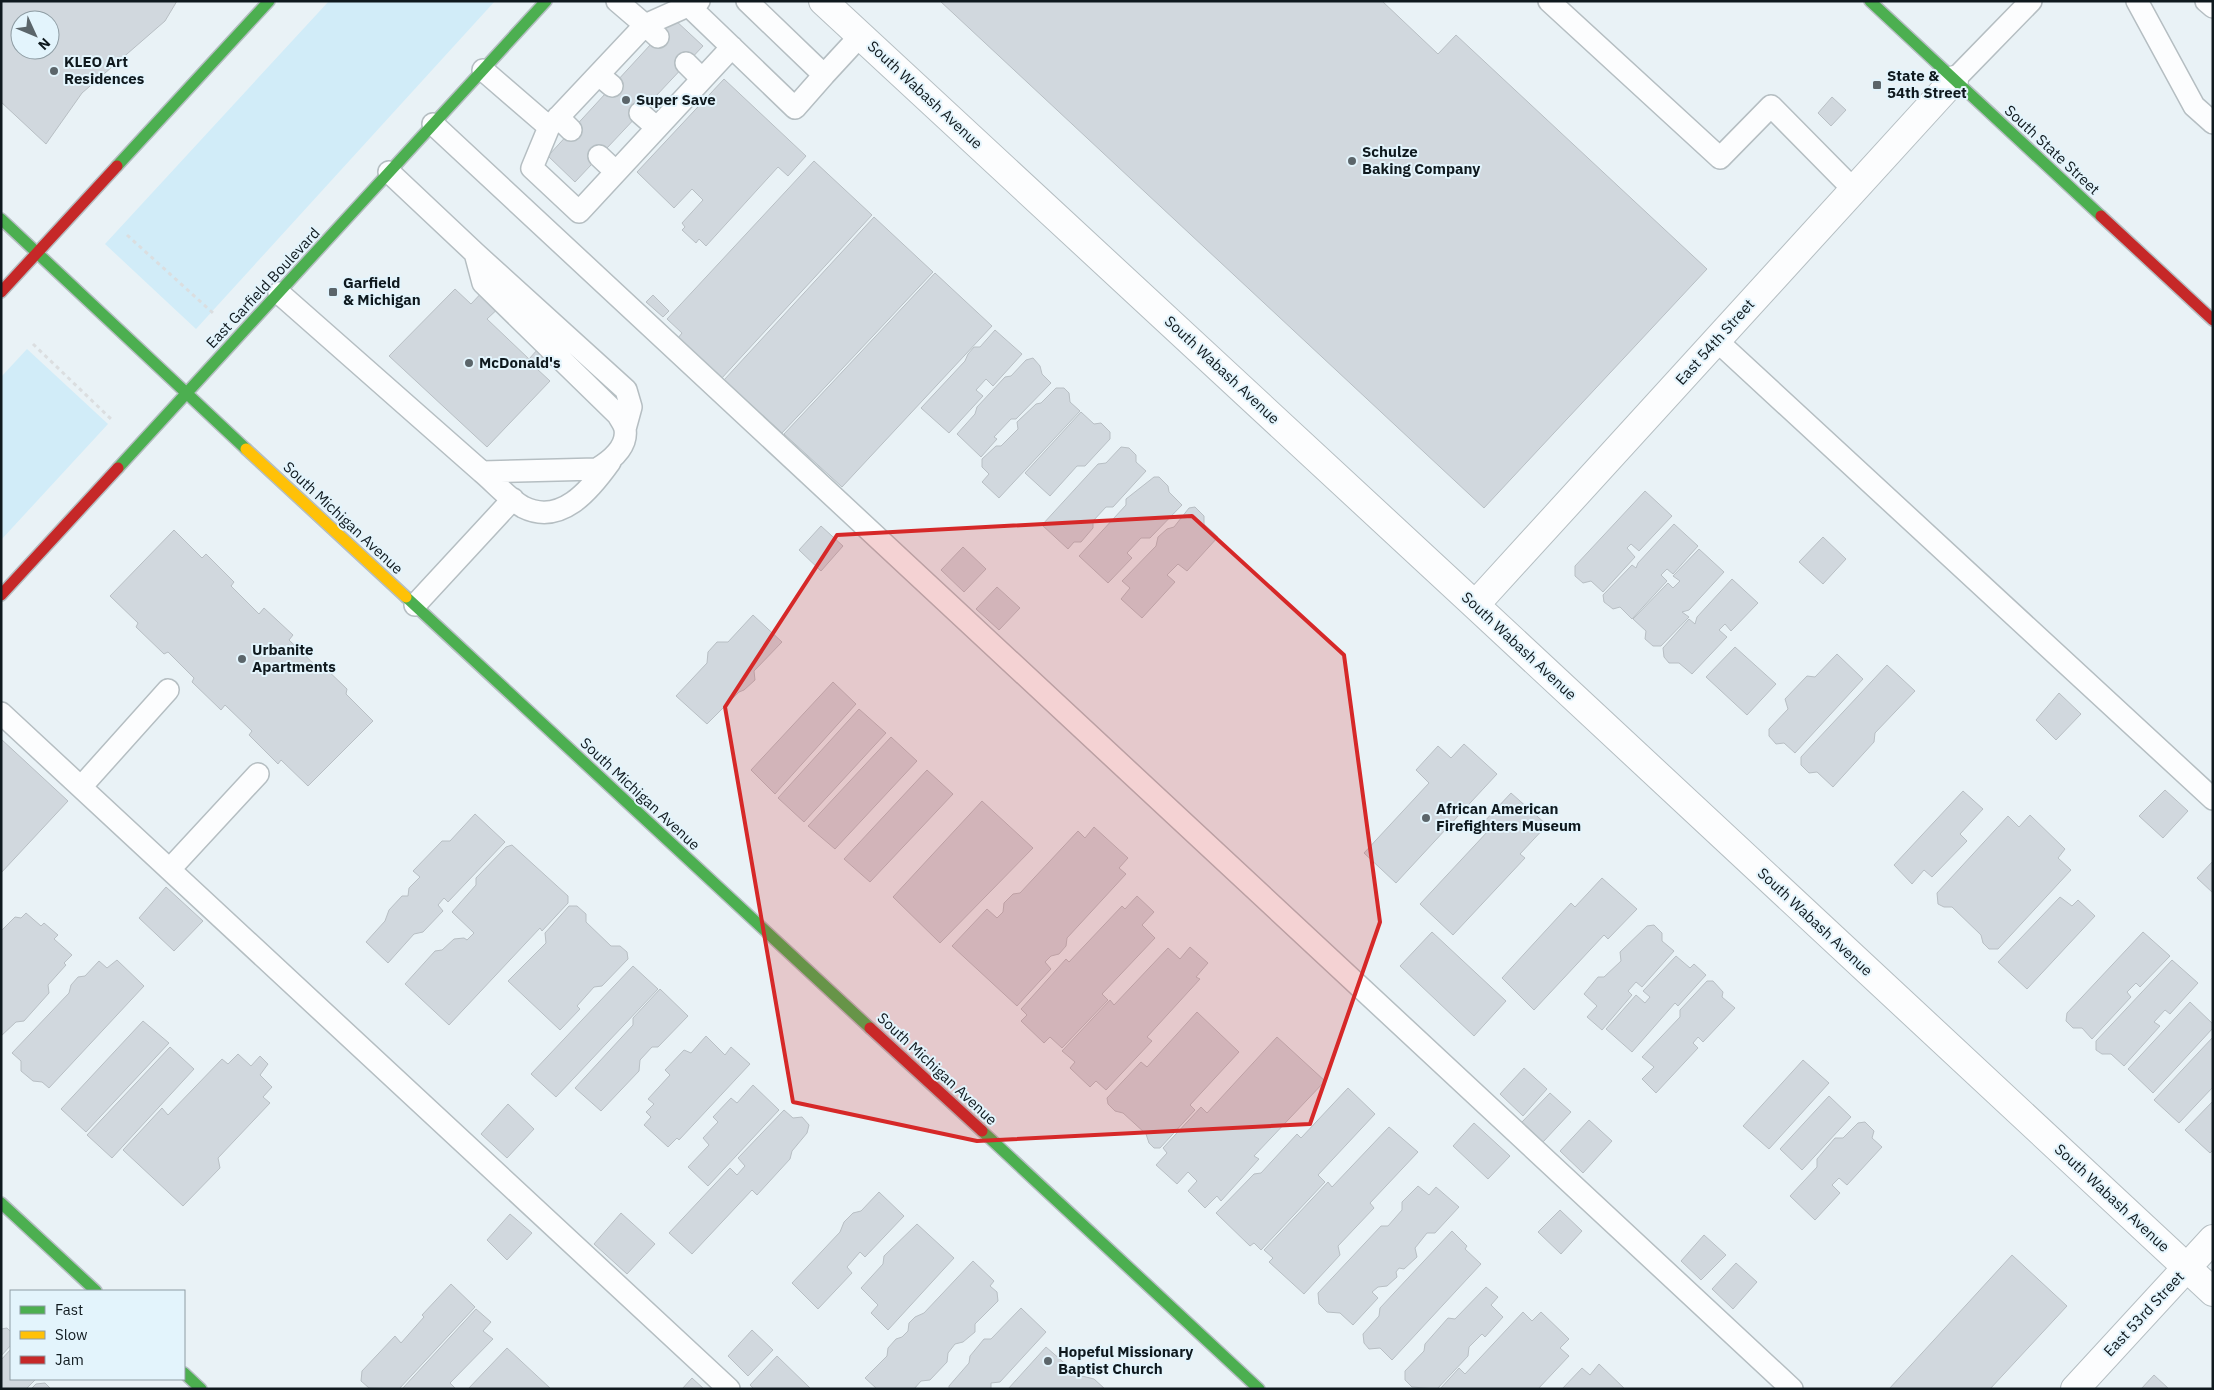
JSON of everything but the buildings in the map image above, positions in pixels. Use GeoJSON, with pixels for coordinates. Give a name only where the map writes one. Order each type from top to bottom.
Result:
{"type":"FeatureCollection","features":[{"type":"Feature","properties":{"kind":"street"},"geometry":{"type":"LineString","coordinates":[[1,292],[269,1]]}},
{"type":"Feature","properties":{"kind":"street","name":"East Garfield Boulevard"},"geometry":{"type":"LineString","coordinates":[[1,595],[546,1]]}},
{"type":"Feature","properties":{"kind":"street","name":"South Wabash Avenue"},"geometry":{"type":"LineString","coordinates":[[823,1],[2213,1292]]}},
{"type":"Feature","properties":{"kind":"street","name":"South State Street"},"geometry":{"type":"LineString","coordinates":[[1870,1],[2213,320]]}},
{"type":"Feature","properties":{"kind":"street","name":"East 54th Street"},"geometry":{"type":"LineString","coordinates":[[1475,605],[1954,80]]}},
{"type":"Feature","properties":{"kind":"street","name":"South Michigan Avenue"},"geometry":{"type":"LineString","coordinates":[[1,219],[186,393],[1260,1389]]}},
{"type":"Feature","properties":{"kind":"street"},"geometry":{"type":"LineString","coordinates":[[1,1203],[95,1290]]}},
{"type":"Feature","properties":{"kind":"street","name":"East 53rd Street"},"geometry":{"type":"LineString","coordinates":[[2075,1389],[2213,1239]]}},
{"type":"Feature","properties":{"kind":"street"},"geometry":{"type":"LineString","coordinates":[[185,1374],[201,1389]]}},
{"type":"Feature","properties":{"kind":"lane"},"geometry":{"type":"LineString","coordinates":[[617,1],[652,31]]}},
{"type":"Feature","properties":{"kind":"lane"},"geometry":{"type":"LineString","coordinates":[[747,1],[824,75]]}},
{"type":"Feature","properties":{"kind":"lane"},"geometry":{"type":"LineString","coordinates":[[1549,1],[1720,158],[1771,106],[1854,190]]}},
{"type":"Feature","properties":{"kind":"lane"},"geometry":{"type":"LineString","coordinates":[[1954,80],[2031,1]]}},
{"type":"Feature","properties":{"kind":"lane"},"geometry":{"type":"LineString","coordinates":[[2137,1],[2194,106],[2213,123]]}},
{"type":"Feature","properties":{"kind":"lane"},"geometry":{"type":"LineString","coordinates":[[2206,1],[2213,7]]}},
{"type":"Feature","properties":{"kind":"lane"},"geometry":{"type":"LineString","coordinates":[[732,47],[579,212],[532,168],[559,125],[606,80],[652,31],[694,4],[732,47],[795,108],[860,36]]}},
{"type":"Feature","properties":{"kind":"lane"},"geometry":{"type":"LineString","coordinates":[[686,64],[702,79]]}},
{"type":"Feature","properties":{"kind":"lane"},"geometry":{"type":"LineString","coordinates":[[483,70],[559,125]]}},
{"type":"Feature","properties":{"kind":"lane"},"geometry":{"type":"LineString","coordinates":[[640,113],[658,128]]}},
{"type":"Feature","properties":{"kind":"lane"},"geometry":{"type":"LineString","coordinates":[[433,124],[1792,1389]]}},
{"type":"Feature","properties":{"kind":"lane"},"geometry":{"type":"LineString","coordinates":[[599,156],[616,172]]}},
{"type":"Feature","properties":{"kind":"lane"},"geometry":{"type":"LineString","coordinates":[[279,293],[522,506],[537,512],[551,512],[564,508],[584,495],[624,442],[625,429],[631,407],[626,390],[389,172]]}},
{"type":"Feature","properties":{"kind":"lane"},"geometry":{"type":"LineString","coordinates":[[1716,340],[2213,799]]}},
{"type":"Feature","properties":{"kind":"lane"},"geometry":{"type":"LineString","coordinates":[[482,472],[597,470],[610,461]]}},
{"type":"Feature","properties":{"kind":"lane"},"geometry":{"type":"LineString","coordinates":[[415,605],[513,499]]}},
{"type":"Feature","properties":{"kind":"lane"},"geometry":{"type":"LineString","coordinates":[[81,787],[168,690]]}},
{"type":"Feature","properties":{"kind":"lane"},"geometry":{"type":"LineString","coordinates":[[1,713],[729,1389]]}},
{"type":"Feature","properties":{"kind":"lane"},"geometry":{"type":"LineString","coordinates":[[170,869],[258,774]]}},
{"type":"Feature","properties":{"kind":"path"},"geometry":{"type":"LineString","coordinates":[[127,235],[213,313]]}},
{"type":"Feature","properties":{"kind":"path"},"geometry":{"type":"LineString","coordinates":[[33,344],[111,419]]}},
{"type":"Feature","properties":{"kind":"highlighted area"},"geometry":{"type":"Polygon","coordinates":[[[1192,516],[1344,655],[1380,922],[1310,1124],[977,1141],[793,1102],[725,707],[837,535],[1192,516]]]}},
{"type":"Feature","properties":{"kind":"shaded area"},"geometry":{"type":"Polygon","coordinates":[[[329,1],[495,1],[196,329],[105,244],[329,1]]]}},
{"type":"Feature","properties":{"kind":"shaded area"},"geometry":{"type":"Polygon","coordinates":[[[27,349],[108,424],[1,540],[1,377],[27,349]]]}},
{"type":"Feature","properties":{"kind":"traffic: fast"},"geometry":{"type":"LineString","coordinates":[[117,166],[269,1]]}},
{"type":"Feature","properties":{"kind":"traffic: fast"},"geometry":{"type":"LineString","coordinates":[[118,468],[546,1]]}},
{"type":"Feature","properties":{"kind":"traffic: fast"},"geometry":{"type":"LineString","coordinates":[[1870,1],[2101,216]]}},
{"type":"Feature","properties":{"kind":"traffic: fast"},"geometry":{"type":"LineString","coordinates":[[1,219],[246,449]]}},
{"type":"Feature","properties":{"kind":"traffic: fast"},"geometry":{"type":"LineString","coordinates":[[406,597],[870,1028]]}},
{"type":"Feature","properties":{"kind":"traffic: fast"},"geometry":{"type":"LineString","coordinates":[[982,1131],[1259,1389]]}},
{"type":"Feature","properties":{"kind":"traffic: fast"},"geometry":{"type":"LineString","coordinates":[[1,1203],[95,1290]]}},
{"type":"Feature","properties":{"kind":"traffic: fast"},"geometry":{"type":"LineString","coordinates":[[185,1374],[201,1389]]}},
{"type":"Feature","properties":{"kind":"traffic: slow"},"geometry":{"type":"LineString","coordinates":[[246,449],[406,597]]}},
{"type":"Feature","properties":{"kind":"traffic: jam"},"geometry":{"type":"LineString","coordinates":[[1,292],[117,166]]}},
{"type":"Feature","properties":{"kind":"traffic: jam"},"geometry":{"type":"LineString","coordinates":[[2101,216],[2213,320]]}},
{"type":"Feature","properties":{"kind":"traffic: jam"},"geometry":{"type":"LineString","coordinates":[[1,595],[118,468]]}},
{"type":"Feature","properties":{"kind":"traffic: jam"},"geometry":{"type":"LineString","coordinates":[[870,1028],[982,1131]]}},
{"type":"Feature","properties":{"kind":"place","name":"KLEO Art Residences"},"geometry":{"type":"Point","coordinates":[54,71]}},
{"type":"Feature","properties":{"kind":"place","name":"State & 54th Street"},"geometry":{"type":"Point","coordinates":[1877,85]}},
{"type":"Feature","properties":{"kind":"place","name":"Super Save"},"geometry":{"type":"Point","coordinates":[626,100]}},
{"type":"Feature","properties":{"kind":"place","name":"Schulze Baking Company"},"geometry":{"type":"Point","coordinates":[1352,161]}},
{"type":"Feature","properties":{"kind":"place","name":"Garfield & Michigan"},"geometry":{"type":"Point","coordinates":[333,292]}},
{"type":"Feature","properties":{"kind":"place","name":"McDonald's"},"geometry":{"type":"Point","coordinates":[469,363]}},
{"type":"Feature","properties":{"kind":"place","name":"Urbanite Apartments"},"geometry":{"type":"Point","coordinates":[242,659]}},
{"type":"Feature","properties":{"kind":"place","name":"African American Firefighters Museum"},"geometry":{"type":"Point","coordinates":[1426,818]}},
{"type":"Feature","properties":{"kind":"place","name":"Hopeful Missionary Baptist Church"},"geometry":{"type":"Point","coordinates":[1048,1361]}}]}
